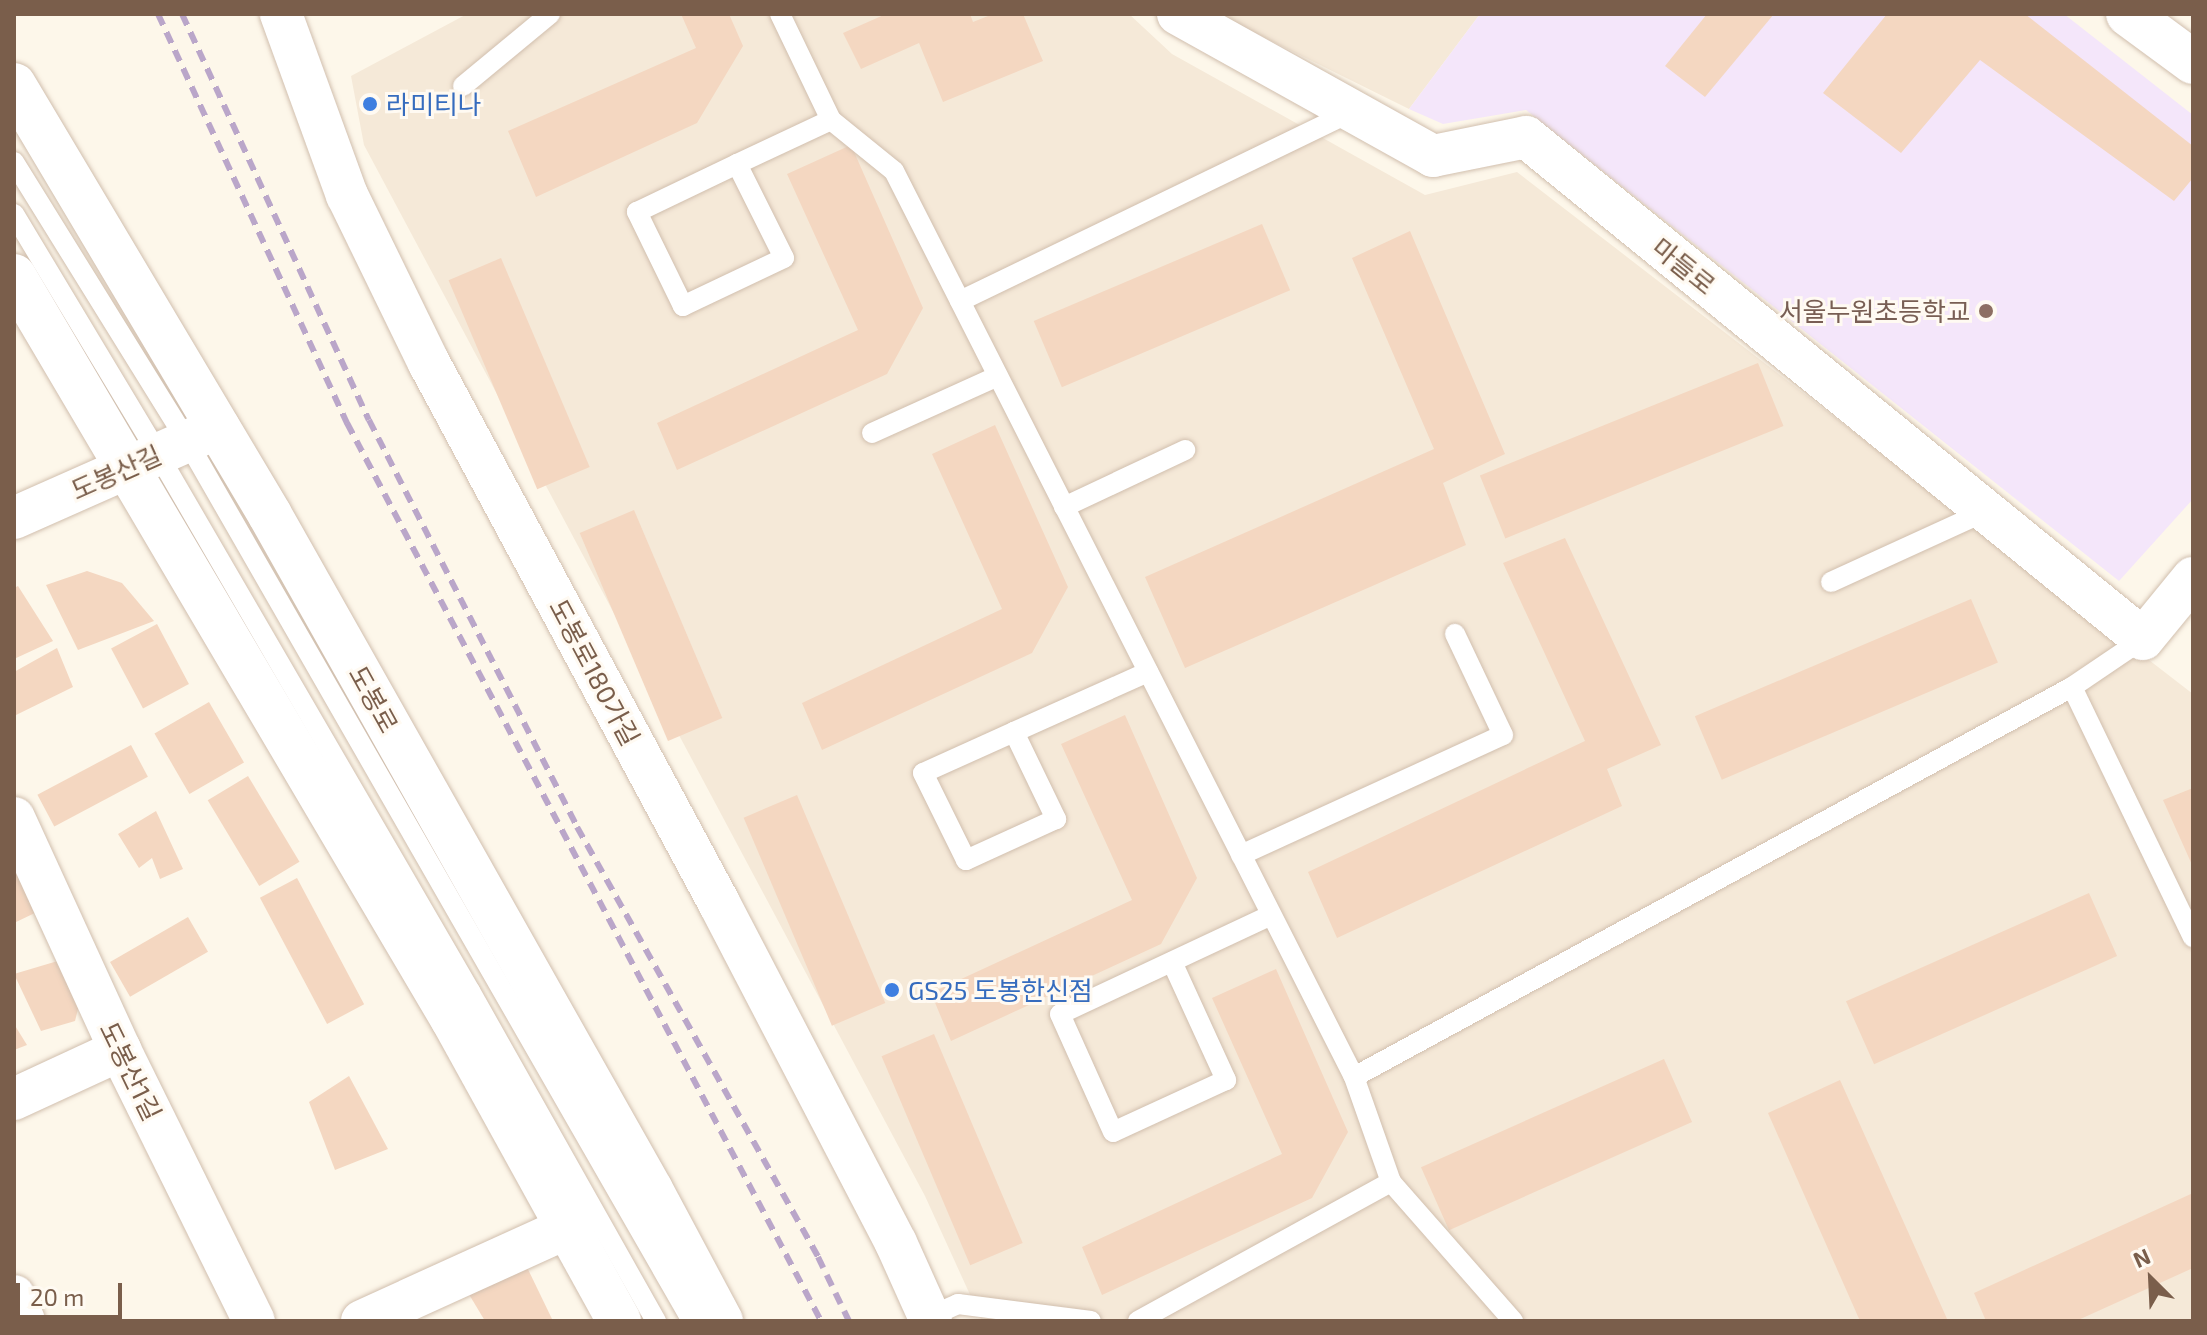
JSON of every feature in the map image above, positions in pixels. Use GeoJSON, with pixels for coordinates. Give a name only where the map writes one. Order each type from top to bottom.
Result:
{"type":"FeatureCollection","features":[{"type":"Feature","properties":{"kind":"main road"},"geometry":{"type":"LineString","coordinates":[[2128,14],[2193,62]]}},
{"type":"Feature","properties":{"kind":"main road","name":"도봉로"},"geometry":{"type":"LineString","coordinates":[[14,85],[173,447],[453,1020],[619,1321]]}},
{"type":"Feature","properties":{"kind":"main road","name":"도봉로"},"geometry":{"type":"LineString","coordinates":[[14,276],[173,447],[651,1190],[721,1321]]}},
{"type":"Feature","properties":{"kind":"street","name":"도봉로180가길"},"geometry":{"type":"LineString","coordinates":[[281,14],[347,195],[429,363],[733,931],[896,1243],[930,1319]]}},
{"type":"Feature","properties":{"kind":"street","name":"마들로"},"geometry":{"type":"LineString","coordinates":[[1178,14],[1433,156],[1526,137],[1986,511],[2167,631]]}},
{"type":"Feature","properties":{"kind":"street","name":"도봉산길"},"geometry":{"type":"LineString","coordinates":[[14,518],[173,447]]}},
{"type":"Feature","properties":{"kind":"street"},"geometry":{"type":"LineString","coordinates":[[2167,631],[2193,578]]}},
{"type":"Feature","properties":{"kind":"street","name":"도봉산1길"},"geometry":{"type":"LineString","coordinates":[[14,818],[120,1050],[254,1321]]}},
{"type":"Feature","properties":{"kind":"street"},"geometry":{"type":"LineString","coordinates":[[14,1099],[120,1050]]}},
{"type":"Feature","properties":{"kind":"street"},"geometry":{"type":"LineString","coordinates":[[362,1321],[441,1304],[569,1227]]}},
{"type":"Feature","properties":{"kind":"street"},"geometry":{"type":"LineString","coordinates":[[14,1296],[24,1321]]}},
{"type":"Feature","properties":{"kind":"lane"},"geometry":{"type":"LineString","coordinates":[[463,86],[550,14]]}},
{"type":"Feature","properties":{"kind":"lane"},"geometry":{"type":"LineString","coordinates":[[780,14],[831,120],[894,171],[1354,1077],[1391,1182],[1513,1321]]}},
{"type":"Feature","properties":{"kind":"lane"},"geometry":{"type":"LineString","coordinates":[[960,301],[1353,111]]}},
{"type":"Feature","properties":{"kind":"lane"},"geometry":{"type":"LineString","coordinates":[[737,164],[784,258],[683,306],[637,212],[737,164],[831,120]]}},
{"type":"Feature","properties":{"kind":"lane"},"geometry":{"type":"LineString","coordinates":[[14,162],[470,991],[656,1321]]}},
{"type":"Feature","properties":{"kind":"lane"},"geometry":{"type":"LineString","coordinates":[[14,214],[173,447],[692,1321]]}},
{"type":"Feature","properties":{"kind":"lane"},"geometry":{"type":"LineString","coordinates":[[872,433],[998,376]]}},
{"type":"Feature","properties":{"kind":"lane"},"geometry":{"type":"LineString","coordinates":[[1064,507],[1185,450]]}},
{"type":"Feature","properties":{"kind":"lane"},"geometry":{"type":"LineString","coordinates":[[1831,582],[1986,511]]}},
{"type":"Feature","properties":{"kind":"lane"},"geometry":{"type":"LineString","coordinates":[[1354,1077],[2072,687],[2167,631]]}},
{"type":"Feature","properties":{"kind":"lane"},"geometry":{"type":"LineString","coordinates":[[1241,855],[1503,735],[1455,634]]}},
{"type":"Feature","properties":{"kind":"lane"},"geometry":{"type":"LineString","coordinates":[[1014,732],[1056,819],[966,860],[923,773],[1014,732],[1148,672]]}},
{"type":"Feature","properties":{"kind":"lane"},"geometry":{"type":"LineString","coordinates":[[2072,687],[2193,937]]}},
{"type":"Feature","properties":{"kind":"lane"},"geometry":{"type":"LineString","coordinates":[[1172,962],[1226,1080],[1113,1132],[1060,1014],[1271,915]]}},
{"type":"Feature","properties":{"kind":"lane"},"geometry":{"type":"LineString","coordinates":[[1138,1321],[1391,1182]]}},
{"type":"Feature","properties":{"kind":"lane"},"geometry":{"type":"LineString","coordinates":[[930,1319],[958,1304],[1091,1321]]}},
{"type":"Feature","properties":{"kind":"shaded area"},"geometry":{"type":"Polygon","coordinates":[[[467,14],[1129,14],[1172,54],[1425,195],[1517,172],[2193,694],[2193,1321],[982,1321],[925,1196],[364,145],[351,76],[467,14]]]}},
{"type":"Feature","properties":{"kind":"shaded area"},"geometry":{"type":"Polygon","coordinates":[[[1217,14],[1480,14],[1409,109],[1217,14]]]}},
{"type":"Feature","properties":{"kind":"shaded area","name":"서울누원초등학교"},"geometry":{"type":"Polygon","coordinates":[[[1480,14],[2064,14],[2193,115],[2193,499],[2119,581],[1526,110],[1443,124],[1409,109],[1480,14]]]}},
{"type":"Feature","properties":{"kind":"building"},"geometry":{"type":"Polygon","coordinates":[[[681,14],[729,14],[743,46],[697,123],[536,197],[508,131],[696,48],[681,14]]]}},
{"type":"Feature","properties":{"kind":"building"},"geometry":{"type":"Polygon","coordinates":[[[886,14],[970,14],[973,22],[993,14],[1023,14],[1043,61],[943,102],[919,43],[861,69],[843,33],[886,14]]]}},
{"type":"Feature","properties":{"kind":"building"},"geometry":{"type":"Polygon","coordinates":[[[1707,14],[1774,14],[1705,97],[1665,66],[1707,14]]]}},
{"type":"Feature","properties":{"kind":"building"},"geometry":{"type":"Polygon","coordinates":[[[1887,14],[2025,14],[2193,146],[2193,178],[2174,201],[1980,60],[1901,153],[1823,93],[1887,14]]]}},
{"type":"Feature","properties":{"kind":"building"},"geometry":{"type":"Polygon","coordinates":[[[851,145],[923,308],[887,374],[677,470],[657,423],[858,330],[787,174],[851,145]]]}},
{"type":"Feature","properties":{"kind":"building"},"geometry":{"type":"Polygon","coordinates":[[[1262,224],[1290,290],[1062,387],[1034,321],[1262,224]]]}},
{"type":"Feature","properties":{"kind":"building"},"geometry":{"type":"Polygon","coordinates":[[[1410,231],[1505,454],[1443,483],[1466,545],[1185,668],[1145,577],[1434,449],[1352,258],[1410,231]]]}},
{"type":"Feature","properties":{"kind":"building"},"geometry":{"type":"Polygon","coordinates":[[[501,258],[590,467],[537,489],[449,280],[501,258]]]}},
{"type":"Feature","properties":{"kind":"building"},"geometry":{"type":"Polygon","coordinates":[[[1758,363],[1783,426],[1505,538],[1480,475],[1758,363]]]}},
{"type":"Feature","properties":{"kind":"building"},"geometry":{"type":"Polygon","coordinates":[[[995,425],[1068,587],[1032,653],[822,750],[802,703],[1002,609],[932,454],[995,425]]]}},
{"type":"Feature","properties":{"kind":"building"},"geometry":{"type":"Polygon","coordinates":[[[634,510],[722,718],[668,741],[580,533],[634,510]]]}},
{"type":"Feature","properties":{"kind":"building"},"geometry":{"type":"Polygon","coordinates":[[[1565,538],[1661,745],[1607,769],[1622,806],[1337,938],[1308,872],[1585,741],[1503,563],[1565,538]]]}},
{"type":"Feature","properties":{"kind":"building"},"geometry":{"type":"Polygon","coordinates":[[[87,571],[122,583],[154,621],[78,650],[46,585],[87,571]]]}},
{"type":"Feature","properties":{"kind":"building"},"geometry":{"type":"Polygon","coordinates":[[[18,586],[53,641],[14,659],[14,588],[18,586]]]}},
{"type":"Feature","properties":{"kind":"building"},"geometry":{"type":"Polygon","coordinates":[[[1971,599],[1998,663],[1722,780],[1695,716],[1971,599]]]}},
{"type":"Feature","properties":{"kind":"building"},"geometry":{"type":"Polygon","coordinates":[[[157,624],[189,684],[143,708],[111,648],[157,624]]]}},
{"type":"Feature","properties":{"kind":"building"},"geometry":{"type":"Polygon","coordinates":[[[57,648],[73,687],[14,716],[14,672],[57,648]]]}},
{"type":"Feature","properties":{"kind":"building"},"geometry":{"type":"Polygon","coordinates":[[[209,702],[244,763],[189,794],[154,734],[209,702]]]}},
{"type":"Feature","properties":{"kind":"building"},"geometry":{"type":"Polygon","coordinates":[[[1125,715],[1197,878],[1161,944],[951,1041],[931,993],[1132,900],[1061,744],[1125,715]]]}},
{"type":"Feature","properties":{"kind":"building"},"geometry":{"type":"Polygon","coordinates":[[[131,745],[148,777],[54,827],[37,795],[131,745]]]}},
{"type":"Feature","properties":{"kind":"building"},"geometry":{"type":"Polygon","coordinates":[[[248,776],[300,862],[259,886],[208,800],[248,776]]]}},
{"type":"Feature","properties":{"kind":"building"},"geometry":{"type":"Polygon","coordinates":[[[2193,788],[2193,867],[2163,800],[2193,788]]]}},
{"type":"Feature","properties":{"kind":"building"},"geometry":{"type":"Polygon","coordinates":[[[797,795],[885,1003],[832,1026],[744,818],[797,795]]]}},
{"type":"Feature","properties":{"kind":"building"},"geometry":{"type":"Polygon","coordinates":[[[156,811],[183,869],[160,879],[152,858],[139,868],[118,834],[156,811]]]}},
{"type":"Feature","properties":{"kind":"building"},"geometry":{"type":"Polygon","coordinates":[[[14,868],[39,911],[14,923],[14,868]]]}},
{"type":"Feature","properties":{"kind":"building"},"geometry":{"type":"Polygon","coordinates":[[[297,878],[364,1004],[327,1024],[260,898],[297,878]]]}},
{"type":"Feature","properties":{"kind":"building"},"geometry":{"type":"Polygon","coordinates":[[[2089,893],[2117,956],[1874,1064],[1846,1001],[2089,893]]]}},
{"type":"Feature","properties":{"kind":"building"},"geometry":{"type":"Polygon","coordinates":[[[188,917],[208,952],[130,997],[110,962],[188,917]]]}},
{"type":"Feature","properties":{"kind":"building"},"geometry":{"type":"Polygon","coordinates":[[[61,960],[80,1001],[75,1021],[41,1031],[14,974],[61,960]]]}},
{"type":"Feature","properties":{"kind":"building"},"geometry":{"type":"Polygon","coordinates":[[[1276,969],[1348,1132],[1312,1198],[1102,1295],[1082,1247],[1282,1154],[1212,998],[1276,969]]]}},
{"type":"Feature","properties":{"kind":"building"},"geometry":{"type":"Polygon","coordinates":[[[14,1024],[27,1045],[14,1050],[14,1024]]]}},
{"type":"Feature","properties":{"kind":"building"},"geometry":{"type":"Polygon","coordinates":[[[934,1034],[1023,1243],[970,1265],[882,1056],[934,1034]]]}},
{"type":"Feature","properties":{"kind":"building"},"geometry":{"type":"Polygon","coordinates":[[[1664,1059],[1692,1122],[1449,1230],[1421,1167],[1664,1059]]]}},
{"type":"Feature","properties":{"kind":"building"},"geometry":{"type":"Polygon","coordinates":[[[349,1076],[388,1149],[335,1170],[309,1102],[349,1076]]]}},
{"type":"Feature","properties":{"kind":"building"},"geometry":{"type":"Polygon","coordinates":[[[1840,1080],[1948,1321],[1860,1321],[1768,1113],[1840,1080]]]}},
{"type":"Feature","properties":{"kind":"building"},"geometry":{"type":"Polygon","coordinates":[[[2193,1193],[2193,1268],[2076,1321],[1986,1321],[1974,1293],[2193,1193]]]}},
{"type":"Feature","properties":{"kind":"building"},"geometry":{"type":"Polygon","coordinates":[[[524,1261],[553,1321],[485,1321],[467,1291],[524,1261]]]}},
{"type":"Feature","properties":{"kind":"railway"},"geometry":{"type":"LineString","coordinates":[[158,14],[347,423],[821,1321]]}},
{"type":"Feature","properties":{"kind":"railway"},"geometry":{"type":"LineString","coordinates":[[182,14],[369,420],[577,827],[818,1257],[849,1321]]}},
{"type":"Feature","properties":{"kind":"place","name":"라미티나"},"geometry":{"type":"Point","coordinates":[370,104]}},
{"type":"Feature","properties":{"kind":"place","name":"서울누원초등학교"},"geometry":{"type":"Point","coordinates":[1986,311]}},
{"type":"Feature","properties":{"kind":"place","name":"GS25 도봉한신점"},"geometry":{"type":"Point","coordinates":[892,990]}}]}
